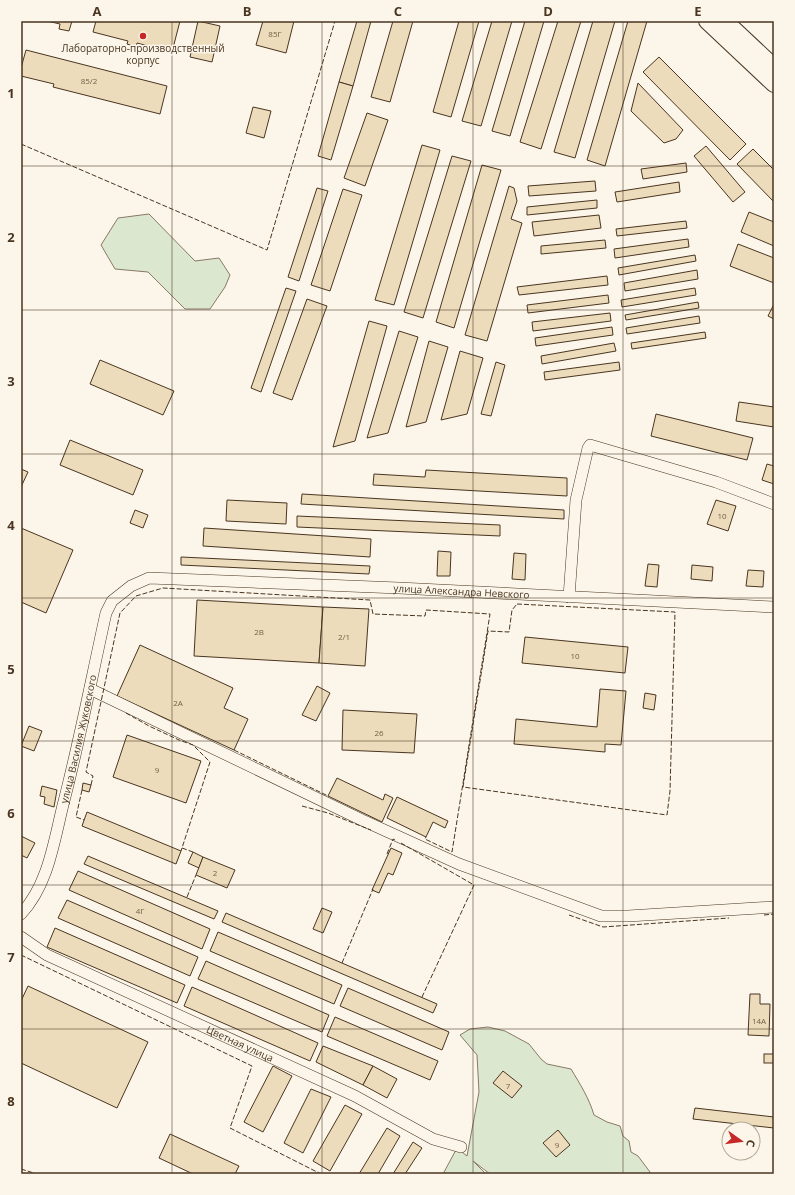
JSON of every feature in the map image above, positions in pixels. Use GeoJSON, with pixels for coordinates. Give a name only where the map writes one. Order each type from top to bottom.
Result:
{"type":"FeatureCollection","features":[{"type":"Feature","properties":{"kind":"highway"},"geometry":{"type":"LineString","coordinates":[[707,21],[774,84]]}},
{"type":"Feature","properties":{"kind":"highway"},"geometry":{"type":"LineString","coordinates":[[725,21],[774,67]]}},
{"type":"Feature","properties":{"kind":"street"},"geometry":{"type":"LineString","coordinates":[[569,597],[576,500],[590,445],[716,482],[774,504]]}},
{"type":"Feature","properties":{"kind":"street","name":"улица Александра Невского"},"geometry":{"type":"LineString","coordinates":[[149,578],[399,588],[774,607]]}},
{"type":"Feature","properties":{"kind":"street","name":"улица Василия Жуковского"},"geometry":{"type":"LineString","coordinates":[[21,914],[30,904],[47,871],[76,756],[106,613],[112,601],[130,586],[149,578]]}},
{"type":"Feature","properties":{"kind":"street"},"geometry":{"type":"LineString","coordinates":[[90,689],[362,820],[452,861],[601,916],[628,916],[774,907]]}},
{"type":"Feature","properties":{"kind":"street","name":"Цветная улица"},"geometry":{"type":"LineString","coordinates":[[21,937],[47,955],[355,1096],[433,1139],[461,1147]]}},
{"type":"Feature","properties":{"kind":"green space"},"geometry":{"type":"Polygon","coordinates":[[[149,214],[195,261],[219,258],[230,275],[225,287],[210,309],[185,309],[148,272],[115,269],[101,245],[118,218],[149,214]]]}},
{"type":"Feature","properties":{"kind":"green space"},"geometry":{"type":"Polygon","coordinates":[[[488,1027],[505,1031],[529,1044],[547,1064],[571,1069],[587,1097],[594,1115],[607,1122],[620,1126],[623,1136],[629,1141],[631,1152],[638,1156],[650,1174],[490,1174],[473,1161],[486,1174],[443,1174],[457,1148],[467,1156],[479,1092],[477,1055],[460,1035],[470,1029],[488,1027]]]}},
{"type":"Feature","properties":{"kind":"building","name":"Лабораторно-производственный корпус"},"geometry":{"type":"Polygon","coordinates":[[[47,21],[72,21],[69,31],[59,29],[60,24],[47,21]]]}},
{"type":"Feature","properties":{"kind":"building","name":"Лабораторно-производственный корпус"},"geometry":{"type":"Polygon","coordinates":[[[96,21],[180,21],[172,52],[137,43],[136,47],[127,44],[128,41],[93,32],[96,21]]]}},
{"type":"Feature","properties":{"kind":"building"},"geometry":{"type":"Polygon","coordinates":[[[198,21],[220,26],[212,62],[190,57],[198,21]]]}},
{"type":"Feature","properties":{"kind":"building"},"geometry":{"type":"Polygon","coordinates":[[[263,21],[294,21],[286,53],[256,45],[263,21]]]}},
{"type":"Feature","properties":{"kind":"building"},"geometry":{"type":"Polygon","coordinates":[[[357,21],[371,21],[353,86],[339,82],[357,21]]]}},
{"type":"Feature","properties":{"kind":"building"},"geometry":{"type":"Polygon","coordinates":[[[393,21],[413,21],[390,102],[371,97],[393,21]]]}},
{"type":"Feature","properties":{"kind":"building"},"geometry":{"type":"Polygon","coordinates":[[[459,21],[479,21],[451,117],[433,112],[459,21]]]}},
{"type":"Feature","properties":{"kind":"building"},"geometry":{"type":"Polygon","coordinates":[[[492,21],[512,21],[481,126],[462,121],[492,21]]]}},
{"type":"Feature","properties":{"kind":"building"},"geometry":{"type":"Polygon","coordinates":[[[525,21],[544,21],[510,136],[492,131],[525,21]]]}},
{"type":"Feature","properties":{"kind":"building"},"geometry":{"type":"Polygon","coordinates":[[[558,21],[581,21],[541,149],[520,142],[558,21]]]}},
{"type":"Feature","properties":{"kind":"building"},"geometry":{"type":"Polygon","coordinates":[[[593,21],[615,21],[575,158],[554,152],[593,21]]]}},
{"type":"Feature","properties":{"kind":"building"},"geometry":{"type":"Polygon","coordinates":[[[628,21],[647,21],[605,166],[587,160],[628,21]]]}},
{"type":"Feature","properties":{"kind":"building"},"geometry":{"type":"Polygon","coordinates":[[[26,50],[167,86],[160,114],[53,87],[54,84],[21,76],[21,68],[26,50]]]}},
{"type":"Feature","properties":{"kind":"building"},"geometry":{"type":"Polygon","coordinates":[[[659,57],[746,144],[730,160],[643,72],[659,57]]]}},
{"type":"Feature","properties":{"kind":"building"},"geometry":{"type":"Polygon","coordinates":[[[339,82],[353,86],[331,160],[318,156],[339,82]]]}},
{"type":"Feature","properties":{"kind":"building"},"geometry":{"type":"Polygon","coordinates":[[[638,83],[683,130],[676,139],[664,143],[631,111],[638,83]]]}},
{"type":"Feature","properties":{"kind":"building"},"geometry":{"type":"Polygon","coordinates":[[[253,107],[271,111],[264,138],[246,133],[253,107]]]}},
{"type":"Feature","properties":{"kind":"building"},"geometry":{"type":"Polygon","coordinates":[[[367,113],[388,120],[365,186],[344,178],[367,113]]]}},
{"type":"Feature","properties":{"kind":"building"},"geometry":{"type":"Polygon","coordinates":[[[422,145],[440,150],[394,305],[375,300],[422,145]]]}},
{"type":"Feature","properties":{"kind":"building"},"geometry":{"type":"Polygon","coordinates":[[[706,146],[745,192],[733,202],[694,156],[706,146]]]}},
{"type":"Feature","properties":{"kind":"building"},"geometry":{"type":"Polygon","coordinates":[[[753,149],[774,170],[774,202],[737,164],[753,149]]]}},
{"type":"Feature","properties":{"kind":"building"},"geometry":{"type":"Polygon","coordinates":[[[452,156],[471,161],[423,318],[404,312],[452,156]]]}},
{"type":"Feature","properties":{"kind":"building"},"geometry":{"type":"Polygon","coordinates":[[[686,163],[687,172],[643,179],[641,169],[686,163]]]}},
{"type":"Feature","properties":{"kind":"building"},"geometry":{"type":"Polygon","coordinates":[[[482,165],[501,170],[454,328],[436,322],[482,165]]]}},
{"type":"Feature","properties":{"kind":"building"},"geometry":{"type":"Polygon","coordinates":[[[595,181],[596,191],[529,196],[528,186],[595,181]]]}},
{"type":"Feature","properties":{"kind":"building"},"geometry":{"type":"Polygon","coordinates":[[[679,182],[680,192],[617,202],[615,192],[679,182]]]}},
{"type":"Feature","properties":{"kind":"building"},"geometry":{"type":"Polygon","coordinates":[[[509,186],[514,188],[517,201],[511,219],[522,223],[487,341],[465,335],[509,186]]]}},
{"type":"Feature","properties":{"kind":"building"},"geometry":{"type":"Polygon","coordinates":[[[317,188],[328,191],[299,281],[288,277],[317,188]]]}},
{"type":"Feature","properties":{"kind":"building"},"geometry":{"type":"Polygon","coordinates":[[[343,189],[362,195],[330,291],[311,285],[343,189]]]}},
{"type":"Feature","properties":{"kind":"building"},"geometry":{"type":"Polygon","coordinates":[[[597,200],[597,208],[527,215],[527,207],[597,200]]]}},
{"type":"Feature","properties":{"kind":"building"},"geometry":{"type":"Polygon","coordinates":[[[749,212],[774,222],[774,246],[741,232],[749,212]]]}},
{"type":"Feature","properties":{"kind":"building"},"geometry":{"type":"Polygon","coordinates":[[[599,215],[601,228],[534,236],[532,222],[599,215]]]}},
{"type":"Feature","properties":{"kind":"building"},"geometry":{"type":"Polygon","coordinates":[[[686,221],[687,228],[617,236],[616,229],[686,221]]]}},
{"type":"Feature","properties":{"kind":"building"},"geometry":{"type":"Polygon","coordinates":[[[688,239],[689,247],[615,258],[614,249],[688,239]]]}},
{"type":"Feature","properties":{"kind":"building"},"geometry":{"type":"Polygon","coordinates":[[[605,240],[606,248],[541,254],[541,246],[605,240]]]}},
{"type":"Feature","properties":{"kind":"building"},"geometry":{"type":"Polygon","coordinates":[[[738,244],[774,258],[774,283],[730,266],[738,244]]]}},
{"type":"Feature","properties":{"kind":"building"},"geometry":{"type":"Polygon","coordinates":[[[695,255],[696,261],[619,275],[618,268],[695,255]]]}},
{"type":"Feature","properties":{"kind":"building"},"geometry":{"type":"Polygon","coordinates":[[[697,270],[698,279],[625,291],[624,283],[697,270]]]}},
{"type":"Feature","properties":{"kind":"building"},"geometry":{"type":"Polygon","coordinates":[[[607,276],[608,285],[519,295],[517,287],[607,276]]]}},
{"type":"Feature","properties":{"kind":"building"},"geometry":{"type":"Polygon","coordinates":[[[286,288],[296,291],[261,392],[251,388],[286,288]]]}},
{"type":"Feature","properties":{"kind":"building"},"geometry":{"type":"Polygon","coordinates":[[[695,288],[696,295],[622,307],[621,300],[695,288]]]}},
{"type":"Feature","properties":{"kind":"building"},"geometry":{"type":"Polygon","coordinates":[[[608,295],[609,303],[528,313],[527,305],[608,295]]]}},
{"type":"Feature","properties":{"kind":"building"},"geometry":{"type":"Polygon","coordinates":[[[307,299],[327,306],[292,400],[273,393],[307,299]]]}},
{"type":"Feature","properties":{"kind":"building"},"geometry":{"type":"Polygon","coordinates":[[[698,302],[699,308],[626,320],[625,315],[698,302]]]}},
{"type":"Feature","properties":{"kind":"building"},"geometry":{"type":"Polygon","coordinates":[[[774,304],[774,319],[768,316],[774,304]]]}},
{"type":"Feature","properties":{"kind":"building"},"geometry":{"type":"Polygon","coordinates":[[[610,313],[611,321],[533,331],[532,322],[610,313]]]}},
{"type":"Feature","properties":{"kind":"building"},"geometry":{"type":"Polygon","coordinates":[[[699,316],[700,323],[627,334],[626,328],[699,316]]]}},
{"type":"Feature","properties":{"kind":"building"},"geometry":{"type":"Polygon","coordinates":[[[369,321],[387,326],[355,441],[333,447],[369,321]]]}},
{"type":"Feature","properties":{"kind":"building"},"geometry":{"type":"Polygon","coordinates":[[[612,327],[613,335],[536,346],[535,338],[612,327]]]}},
{"type":"Feature","properties":{"kind":"building"},"geometry":{"type":"Polygon","coordinates":[[[399,331],[418,337],[388,433],[367,438],[399,331]]]}},
{"type":"Feature","properties":{"kind":"building"},"geometry":{"type":"Polygon","coordinates":[[[705,332],[706,338],[632,349],[631,343],[705,332]]]}},
{"type":"Feature","properties":{"kind":"building"},"geometry":{"type":"Polygon","coordinates":[[[429,341],[448,347],[426,422],[406,427],[429,341]]]}},
{"type":"Feature","properties":{"kind":"building"},"geometry":{"type":"Polygon","coordinates":[[[614,343],[616,351],[542,364],[541,356],[614,343]]]}},
{"type":"Feature","properties":{"kind":"building"},"geometry":{"type":"Polygon","coordinates":[[[460,351],[483,358],[467,414],[441,420],[460,351]]]}},
{"type":"Feature","properties":{"kind":"building"},"geometry":{"type":"Polygon","coordinates":[[[100,360],[174,391],[163,415],[90,384],[100,360]]]}},
{"type":"Feature","properties":{"kind":"building"},"geometry":{"type":"Polygon","coordinates":[[[496,362],[505,365],[491,416],[481,414],[496,362]]]}},
{"type":"Feature","properties":{"kind":"building"},"geometry":{"type":"Polygon","coordinates":[[[619,362],[620,370],[545,380],[544,372],[619,362]]]}},
{"type":"Feature","properties":{"kind":"building"},"geometry":{"type":"Polygon","coordinates":[[[739,402],[774,407],[774,427],[736,421],[739,402]]]}},
{"type":"Feature","properties":{"kind":"building"},"geometry":{"type":"Polygon","coordinates":[[[656,414],[753,438],[747,460],[651,436],[656,414]]]}},
{"type":"Feature","properties":{"kind":"building"},"geometry":{"type":"Polygon","coordinates":[[[70,440],[143,470],[133,495],[60,465],[70,440]]]}},
{"type":"Feature","properties":{"kind":"building"},"geometry":{"type":"Polygon","coordinates":[[[767,464],[774,466],[774,484],[762,480],[767,464]]]}},
{"type":"Feature","properties":{"kind":"building"},"geometry":{"type":"Polygon","coordinates":[[[21,469],[28,472],[21,487],[21,469]]]}},
{"type":"Feature","properties":{"kind":"building"},"geometry":{"type":"Polygon","coordinates":[[[426,470],[567,478],[567,496],[373,485],[374,474],[425,477],[426,470]]]}},
{"type":"Feature","properties":{"kind":"building"},"geometry":{"type":"Polygon","coordinates":[[[302,494],[564,510],[564,519],[301,504],[302,494]]]}},
{"type":"Feature","properties":{"kind":"building"},"geometry":{"type":"Polygon","coordinates":[[[227,500],[287,503],[286,524],[226,521],[227,500]]]}},
{"type":"Feature","properties":{"kind":"building"},"geometry":{"type":"Polygon","coordinates":[[[716,500],[736,506],[728,531],[707,524],[716,500]]]}},
{"type":"Feature","properties":{"kind":"building"},"geometry":{"type":"Polygon","coordinates":[[[135,510],[148,515],[143,528],[130,523],[135,510]]]}},
{"type":"Feature","properties":{"kind":"building"},"geometry":{"type":"Polygon","coordinates":[[[297,516],[500,525],[500,536],[297,527],[297,516]]]}},
{"type":"Feature","properties":{"kind":"building"},"geometry":{"type":"Polygon","coordinates":[[[21,528],[73,550],[46,613],[21,602],[21,528]]]}},
{"type":"Feature","properties":{"kind":"building"},"geometry":{"type":"Polygon","coordinates":[[[204,528],[371,539],[370,557],[203,546],[204,528]]]}},
{"type":"Feature","properties":{"kind":"building"},"geometry":{"type":"Polygon","coordinates":[[[438,551],[451,552],[450,576],[437,576],[438,551]]]}},
{"type":"Feature","properties":{"kind":"building"},"geometry":{"type":"Polygon","coordinates":[[[514,553],[526,554],[525,580],[512,579],[514,553]]]}},
{"type":"Feature","properties":{"kind":"building"},"geometry":{"type":"Polygon","coordinates":[[[181,557],[370,566],[369,574],[181,565],[181,557]]]}},
{"type":"Feature","properties":{"kind":"building"},"geometry":{"type":"Polygon","coordinates":[[[648,564],[659,565],[657,587],[645,586],[648,564]]]}},
{"type":"Feature","properties":{"kind":"building"},"geometry":{"type":"Polygon","coordinates":[[[692,565],[713,567],[712,581],[691,579],[692,565]]]}},
{"type":"Feature","properties":{"kind":"building"},"geometry":{"type":"Polygon","coordinates":[[[748,570],[764,571],[763,587],[746,586],[748,570]]]}},
{"type":"Feature","properties":{"kind":"building"},"geometry":{"type":"Polygon","coordinates":[[[197,600],[323,607],[319,663],[194,656],[197,600]]]}},
{"type":"Feature","properties":{"kind":"building"},"geometry":{"type":"Polygon","coordinates":[[[323,607],[369,609],[365,666],[319,663],[323,607]]]}},
{"type":"Feature","properties":{"kind":"building"},"geometry":{"type":"Polygon","coordinates":[[[525,637],[628,647],[625,673],[522,663],[525,637]]]}},
{"type":"Feature","properties":{"kind":"building"},"geometry":{"type":"Polygon","coordinates":[[[140,645],[233,688],[224,708],[248,719],[234,750],[117,696],[140,645]]]}},
{"type":"Feature","properties":{"kind":"building"},"geometry":{"type":"Polygon","coordinates":[[[317,686],[330,693],[316,721],[302,715],[317,686]]]}},
{"type":"Feature","properties":{"kind":"building"},"geometry":{"type":"Polygon","coordinates":[[[600,689],[626,691],[621,745],[605,744],[605,752],[514,744],[516,719],[597,727],[600,689]]]}},
{"type":"Feature","properties":{"kind":"building"},"geometry":{"type":"Polygon","coordinates":[[[645,693],[656,695],[654,710],[643,708],[645,693]]]}},
{"type":"Feature","properties":{"kind":"building"},"geometry":{"type":"Polygon","coordinates":[[[343,710],[417,714],[414,753],[342,750],[343,710]]]}},
{"type":"Feature","properties":{"kind":"building"},"geometry":{"type":"Polygon","coordinates":[[[29,726],[42,731],[34,751],[21,746],[29,726]]]}},
{"type":"Feature","properties":{"kind":"building"},"geometry":{"type":"Polygon","coordinates":[[[127,735],[201,761],[186,803],[113,777],[127,735]]]}},
{"type":"Feature","properties":{"kind":"building"},"geometry":{"type":"Polygon","coordinates":[[[337,778],[383,800],[385,794],[393,798],[382,822],[328,796],[337,778]]]}},
{"type":"Feature","properties":{"kind":"building"},"geometry":{"type":"Polygon","coordinates":[[[83,783],[91,785],[89,792],[82,790],[83,783]]]}},
{"type":"Feature","properties":{"kind":"building"},"geometry":{"type":"Polygon","coordinates":[[[42,786],[57,790],[54,807],[44,804],[45,797],[40,796],[42,786]]]}},
{"type":"Feature","properties":{"kind":"building"},"geometry":{"type":"Polygon","coordinates":[[[397,797],[448,821],[445,828],[433,822],[426,837],[387,818],[397,797]]]}},
{"type":"Feature","properties":{"kind":"building"},"geometry":{"type":"Polygon","coordinates":[[[87,812],[181,851],[176,864],[82,826],[87,812]]]}},
{"type":"Feature","properties":{"kind":"building"},"geometry":{"type":"Polygon","coordinates":[[[21,836],[35,843],[27,858],[21,855],[21,836]]]}},
{"type":"Feature","properties":{"kind":"building"},"geometry":{"type":"Polygon","coordinates":[[[391,848],[402,853],[393,875],[388,873],[379,893],[372,890],[391,848]]]}},
{"type":"Feature","properties":{"kind":"building"},"geometry":{"type":"Polygon","coordinates":[[[193,852],[203,857],[199,868],[188,863],[193,852]]]}},
{"type":"Feature","properties":{"kind":"building"},"geometry":{"type":"Polygon","coordinates":[[[88,856],[218,911],[214,919],[84,864],[88,856]]]}},
{"type":"Feature","properties":{"kind":"building"},"geometry":{"type":"Polygon","coordinates":[[[203,857],[235,870],[227,888],[196,875],[203,857]]]}},
{"type":"Feature","properties":{"kind":"building"},"geometry":{"type":"Polygon","coordinates":[[[78,871],[210,929],[202,949],[69,890],[78,871]]]}},
{"type":"Feature","properties":{"kind":"building"},"geometry":{"type":"Polygon","coordinates":[[[67,900],[198,957],[190,976],[58,918],[67,900]]]}},
{"type":"Feature","properties":{"kind":"building"},"geometry":{"type":"Polygon","coordinates":[[[322,908],[332,912],[323,933],[313,929],[322,908]]]}},
{"type":"Feature","properties":{"kind":"building"},"geometry":{"type":"Polygon","coordinates":[[[226,913],[437,1004],[433,1013],[222,922],[226,913]]]}},
{"type":"Feature","properties":{"kind":"building"},"geometry":{"type":"Polygon","coordinates":[[[55,928],[185,985],[177,1003],[47,947],[55,928]]]}},
{"type":"Feature","properties":{"kind":"building"},"geometry":{"type":"Polygon","coordinates":[[[218,932],[342,985],[334,1004],[210,951],[218,932]]]}},
{"type":"Feature","properties":{"kind":"building"},"geometry":{"type":"Polygon","coordinates":[[[206,961],[329,1015],[322,1032],[198,979],[206,961]]]}},
{"type":"Feature","properties":{"kind":"building"},"geometry":{"type":"Polygon","coordinates":[[[28,986],[148,1042],[117,1108],[21,1063],[21,1001],[28,986]]]}},
{"type":"Feature","properties":{"kind":"building"},"geometry":{"type":"Polygon","coordinates":[[[192,987],[318,1043],[310,1061],[184,1006],[192,987]]]}},
{"type":"Feature","properties":{"kind":"building"},"geometry":{"type":"Polygon","coordinates":[[[348,988],[449,1032],[442,1050],[340,1006],[348,988]]]}},
{"type":"Feature","properties":{"kind":"building"},"geometry":{"type":"Polygon","coordinates":[[[750,994],[760,994],[760,1004],[770,1004],[769,1036],[748,1035],[750,994]]]}},
{"type":"Feature","properties":{"kind":"building"},"geometry":{"type":"Polygon","coordinates":[[[335,1017],[438,1061],[430,1080],[327,1036],[335,1017]]]}},
{"type":"Feature","properties":{"kind":"building"},"geometry":{"type":"Polygon","coordinates":[[[323,1046],[373,1066],[363,1085],[316,1062],[323,1046]]]}},
{"type":"Feature","properties":{"kind":"building"},"geometry":{"type":"Polygon","coordinates":[[[764,1054],[774,1054],[774,1063],[764,1063],[764,1054]]]}},
{"type":"Feature","properties":{"kind":"building"},"geometry":{"type":"Polygon","coordinates":[[[273,1066],[292,1076],[263,1132],[244,1122],[273,1066]]]}},
{"type":"Feature","properties":{"kind":"building"},"geometry":{"type":"Polygon","coordinates":[[[373,1066],[397,1079],[387,1098],[363,1085],[373,1066]]]}},
{"type":"Feature","properties":{"kind":"building"},"geometry":{"type":"Polygon","coordinates":[[[503,1071],[522,1086],[512,1098],[493,1083],[503,1071]]]}},
{"type":"Feature","properties":{"kind":"building"},"geometry":{"type":"Polygon","coordinates":[[[311,1089],[331,1097],[303,1153],[284,1143],[311,1089]]]}},
{"type":"Feature","properties":{"kind":"building"},"geometry":{"type":"Polygon","coordinates":[[[345,1105],[362,1114],[330,1171],[313,1161],[345,1105]]]}},
{"type":"Feature","properties":{"kind":"building"},"geometry":{"type":"Polygon","coordinates":[[[695,1108],[774,1117],[774,1128],[761,1127],[761,1121],[721,1122],[693,1119],[695,1108]]]}},
{"type":"Feature","properties":{"kind":"building"},"geometry":{"type":"Polygon","coordinates":[[[387,1128],[400,1136],[378,1174],[359,1174],[387,1128]]]}},
{"type":"Feature","properties":{"kind":"building"},"geometry":{"type":"Polygon","coordinates":[[[558,1130],[570,1145],[556,1157],[543,1143],[558,1130]]]}},
{"type":"Feature","properties":{"kind":"building"},"geometry":{"type":"Polygon","coordinates":[[[170,1134],[239,1166],[235,1174],[193,1174],[159,1158],[170,1134]]]}},
{"type":"Feature","properties":{"kind":"building"},"geometry":{"type":"Polygon","coordinates":[[[413,1142],[422,1148],[405,1174],[393,1174],[413,1142]]]}},
{"type":"Feature","properties":{"kind":"fence"},"geometry":{"type":"LineString","coordinates":[[21,144],[267,250],[335,21]]}},
{"type":"Feature","properties":{"kind":"fence"},"geometry":{"type":"LineString","coordinates":[[91,785],[93,776],[86,772],[120,613],[136,596],[163,588],[370,600],[373,614],[425,616],[426,610],[490,614],[452,852],[425,839],[426,837]]}},
{"type":"Feature","properties":{"kind":"fence"},"geometry":{"type":"LineString","coordinates":[[517,604],[675,612],[670,791],[667,815],[463,787],[488,631],[509,632],[512,610],[517,604]]}},
{"type":"Feature","properties":{"kind":"fence"},"geometry":{"type":"LineString","coordinates":[[126,713],[149,726],[193,745],[210,762],[181,851]]}},
{"type":"Feature","properties":{"kind":"fence"},"geometry":{"type":"LineString","coordinates":[[234,750],[328,796]]}},
{"type":"Feature","properties":{"kind":"fence"},"geometry":{"type":"LineString","coordinates":[[82,790],[76,817],[84,820]]}},
{"type":"Feature","properties":{"kind":"fence"},"geometry":{"type":"LineString","coordinates":[[302,806],[328,813],[371,830]]}},
{"type":"Feature","properties":{"kind":"fence"},"geometry":{"type":"LineString","coordinates":[[387,854],[393,839],[395,840]]}},
{"type":"Feature","properties":{"kind":"fence"},"geometry":{"type":"LineString","coordinates":[[401,843],[474,885],[422,997]]}},
{"type":"Feature","properties":{"kind":"fence"},"geometry":{"type":"LineString","coordinates":[[182,848],[193,852]]}},
{"type":"Feature","properties":{"kind":"fence"},"geometry":{"type":"LineString","coordinates":[[187,897],[196,875]]}},
{"type":"Feature","properties":{"kind":"fence"},"geometry":{"type":"LineString","coordinates":[[342,963],[373,889]]}},
{"type":"Feature","properties":{"kind":"fence"},"geometry":{"type":"LineString","coordinates":[[764,915],[774,914]]}},
{"type":"Feature","properties":{"kind":"fence"},"geometry":{"type":"LineString","coordinates":[[569,915],[603,927],[729,918]]}},
{"type":"Feature","properties":{"kind":"fence"},"geometry":{"type":"LineString","coordinates":[[21,955],[252,1066],[230,1128],[321,1174]]}},
{"type":"Feature","properties":{"kind":"fence"},"geometry":{"type":"LineString","coordinates":[[21,1169],[37,1174]]}},
{"type":"Feature","properties":{"kind":"place","name":"Лабораторно-производственный корпус"},"geometry":{"type":"Point","coordinates":[143,36]}}]}
